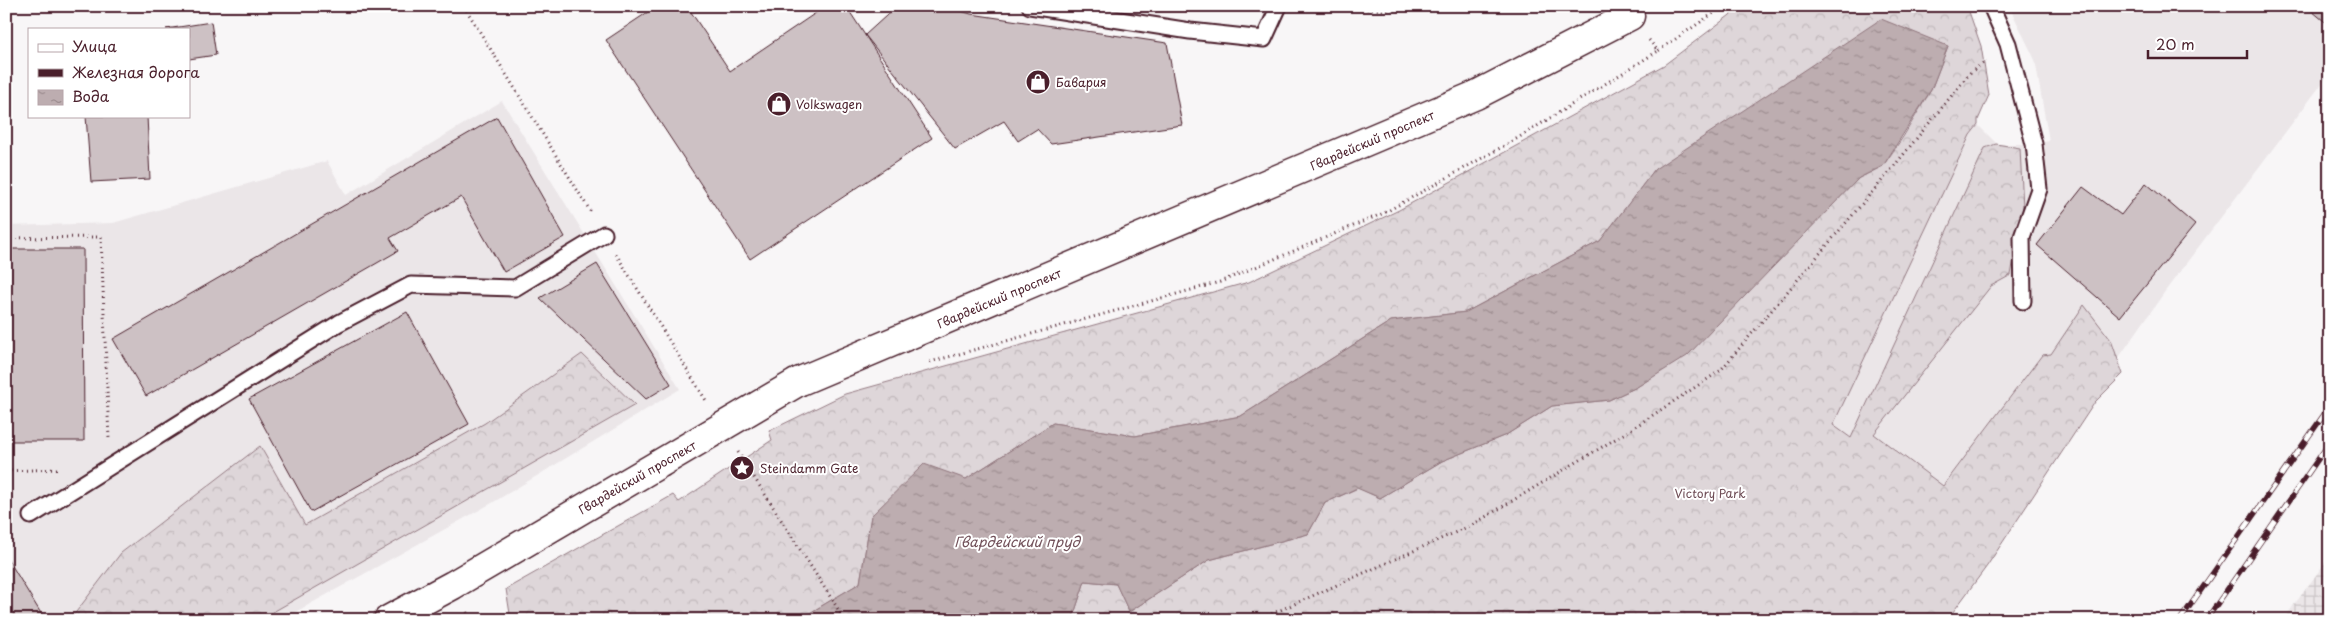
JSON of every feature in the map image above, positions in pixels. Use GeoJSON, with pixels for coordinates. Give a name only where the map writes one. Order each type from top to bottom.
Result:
{"type":"FeatureCollection","features":[{"type":"Feature","properties":{"kind":"street","name":"Гвардейский проспект"},"geometry":{"type":"LineString","coordinates":[[388,620],[453,585],[798,382],[1476,95],[1630,16]]}},
{"type":"Feature","properties":{"kind":"lane"},"geometry":{"type":"LineString","coordinates":[[1030,6],[1190,31],[1264,39],[1279,6]]}},
{"type":"Feature","properties":{"kind":"lane"},"geometry":{"type":"LineString","coordinates":[[1991,6],[2008,44],[2034,144],[2039,189],[2022,237],[2023,302]]}},
{"type":"Feature","properties":{"kind":"lane"},"geometry":{"type":"LineString","coordinates":[[31,516],[339,323],[411,286],[515,288],[604,234]]}},
{"type":"Feature","properties":{"kind":"path"},"geometry":{"type":"LineString","coordinates":[[464,6],[708,403]]}},
{"type":"Feature","properties":{"kind":"path"},"geometry":{"type":"LineString","coordinates":[[1338,6],[1382,10],[1487,6]]}},
{"type":"Feature","properties":{"kind":"path"},"geometry":{"type":"LineString","coordinates":[[926,363],[1220,282],[1384,213],[1518,138],[1658,51],[1724,6]]}},
{"type":"Feature","properties":{"kind":"path"},"geometry":{"type":"LineString","coordinates":[[1630,16],[1658,51]]}},
{"type":"Feature","properties":{"kind":"path"},"geometry":{"type":"LineString","coordinates":[[1258,620],[1472,525],[1627,432],[1720,371],[1890,171],[1970,73],[2008,44]]}},
{"type":"Feature","properties":{"kind":"path"},"geometry":{"type":"LineString","coordinates":[[6,238],[101,237],[109,441]]}},
{"type":"Feature","properties":{"kind":"path"},"geometry":{"type":"LineString","coordinates":[[734,445],[845,620]]}},
{"type":"Feature","properties":{"kind":"path"},"geometry":{"type":"LineString","coordinates":[[6,471],[60,469]]}},
{"type":"Feature","properties":{"kind":"shaded area"},"geometry":{"type":"Polygon","coordinates":[[[2009,6],[2330,6],[2330,73],[2166,290],[1990,542],[1780,386],[1978,125],[1997,144],[2034,144],[2049,141],[2035,60],[2009,6]]]}},
{"type":"Feature","properties":{"kind":"shaded area"},"geometry":{"type":"Polygon","coordinates":[[[502,101],[680,389],[492,503],[281,620],[6,620],[6,226],[113,223],[327,161],[346,195],[502,101]]]}},
{"type":"Feature","properties":{"kind":"shaded area"},"geometry":{"type":"Polygon","coordinates":[[[2330,556],[2330,620],[2283,620],[2330,556]]]}},
{"type":"Feature","properties":{"kind":"green space","name":"Victory Park"},"geometry":{"type":"Polygon","coordinates":[[[1742,6],[1967,6],[1981,46],[1989,95],[1978,120],[1978,125],[1970,135],[1833,425],[1851,438],[1985,148],[1996,144],[2020,148],[2023,208],[2011,275],[1991,286],[1874,434],[1943,486],[2042,355],[2051,354],[2084,305],[2111,340],[2123,374],[2095,402],[1987,566],[1947,620],[1072,620],[1085,581],[1116,584],[1129,612],[1209,560],[1308,534],[1325,503],[1358,488],[1380,498],[1442,461],[1506,435],[1552,406],[1609,400],[1637,387],[1652,377],[1859,178],[1883,166],[1931,90],[1948,46],[1655,169],[1600,241],[1466,312],[1391,321],[1241,416],[1135,436],[1053,423],[966,479],[871,516],[860,583],[798,620],[511,620],[506,589],[673,495],[679,502],[772,440],[769,431],[845,394],[1249,282],[1399,210],[1664,65],[1742,6]]]}},
{"type":"Feature","properties":{"kind":"green space"},"geometry":{"type":"Polygon","coordinates":[[[582,354],[635,405],[259,620],[70,620],[121,553],[260,446],[305,525],[485,423],[582,354]]]}},
{"type":"Feature","properties":{"kind":"water","name":"Гвардейский пруд"},"geometry":{"type":"Polygon","coordinates":[[[1881,19],[1948,46],[1931,90],[1883,166],[1859,178],[1687,356],[1637,387],[1609,400],[1552,406],[1506,435],[1442,461],[1380,498],[1357,488],[1325,503],[1308,534],[1209,560],[1129,612],[1116,584],[1085,581],[1072,620],[798,620],[860,583],[871,516],[924,464],[966,479],[1053,423],[1135,436],[1241,416],[1391,321],[1466,312],[1600,241],[1655,169],[1881,19]]]}},
{"type":"Feature","properties":{"kind":"building","name":"Volkswagen"},"geometry":{"type":"Polygon","coordinates":[[[657,6],[687,6],[730,71],[826,6],[846,6],[932,138],[750,259],[606,40],[657,6]]]}},
{"type":"Feature","properties":{"kind":"building","name":"Бавария"},"geometry":{"type":"Polygon","coordinates":[[[897,6],[944,6],[971,14],[1167,43],[1182,125],[1051,144],[1037,129],[1018,141],[1004,121],[955,149],[865,35],[897,6]]]}},
{"type":"Feature","properties":{"kind":"building"},"geometry":{"type":"Polygon","coordinates":[[[2306,6],[2330,6],[2330,26],[2306,6]]]}},
{"type":"Feature","properties":{"kind":"building"},"geometry":{"type":"Polygon","coordinates":[[[211,22],[216,55],[190,59],[190,28],[172,28],[211,22]]]}},
{"type":"Feature","properties":{"kind":"building"},"geometry":{"type":"Polygon","coordinates":[[[497,117],[565,237],[504,272],[461,197],[390,238],[398,251],[146,396],[113,339],[497,117]]]}},
{"type":"Feature","properties":{"kind":"building"},"geometry":{"type":"Polygon","coordinates":[[[86,118],[147,118],[150,179],[91,182],[86,118]]]}},
{"type":"Feature","properties":{"kind":"building"},"geometry":{"type":"Polygon","coordinates":[[[2146,183],[2195,225],[2120,317],[2037,245],[2083,187],[2121,215],[2146,183]]]}},
{"type":"Feature","properties":{"kind":"building"},"geometry":{"type":"Polygon","coordinates":[[[6,249],[83,249],[84,441],[6,441],[6,249]]]}},
{"type":"Feature","properties":{"kind":"building"},"geometry":{"type":"Polygon","coordinates":[[[597,264],[671,384],[646,399],[540,298],[597,264]]]}},
{"type":"Feature","properties":{"kind":"building"},"geometry":{"type":"Polygon","coordinates":[[[407,312],[469,424],[311,512],[249,399],[407,312]]]}},
{"type":"Feature","properties":{"kind":"building"},"geometry":{"type":"Polygon","coordinates":[[[6,556],[45,620],[6,620],[6,556]]]}},
{"type":"Feature","properties":{"kind":"railway"},"geometry":{"type":"LineString","coordinates":[[2180,620],[2330,406]]}},
{"type":"Feature","properties":{"kind":"railway"},"geometry":{"type":"LineString","coordinates":[[2206,620],[2330,442]]}},
{"type":"Feature","properties":{"kind":"place","name":"Бавария"},"geometry":{"type":"Point","coordinates":[1038,82]}},
{"type":"Feature","properties":{"kind":"place","name":"Volkswagen"},"geometry":{"type":"Point","coordinates":[779,104]}},
{"type":"Feature","properties":{"kind":"place","name":"Steindamm Gate"},"geometry":{"type":"Point","coordinates":[742,468]}}]}
